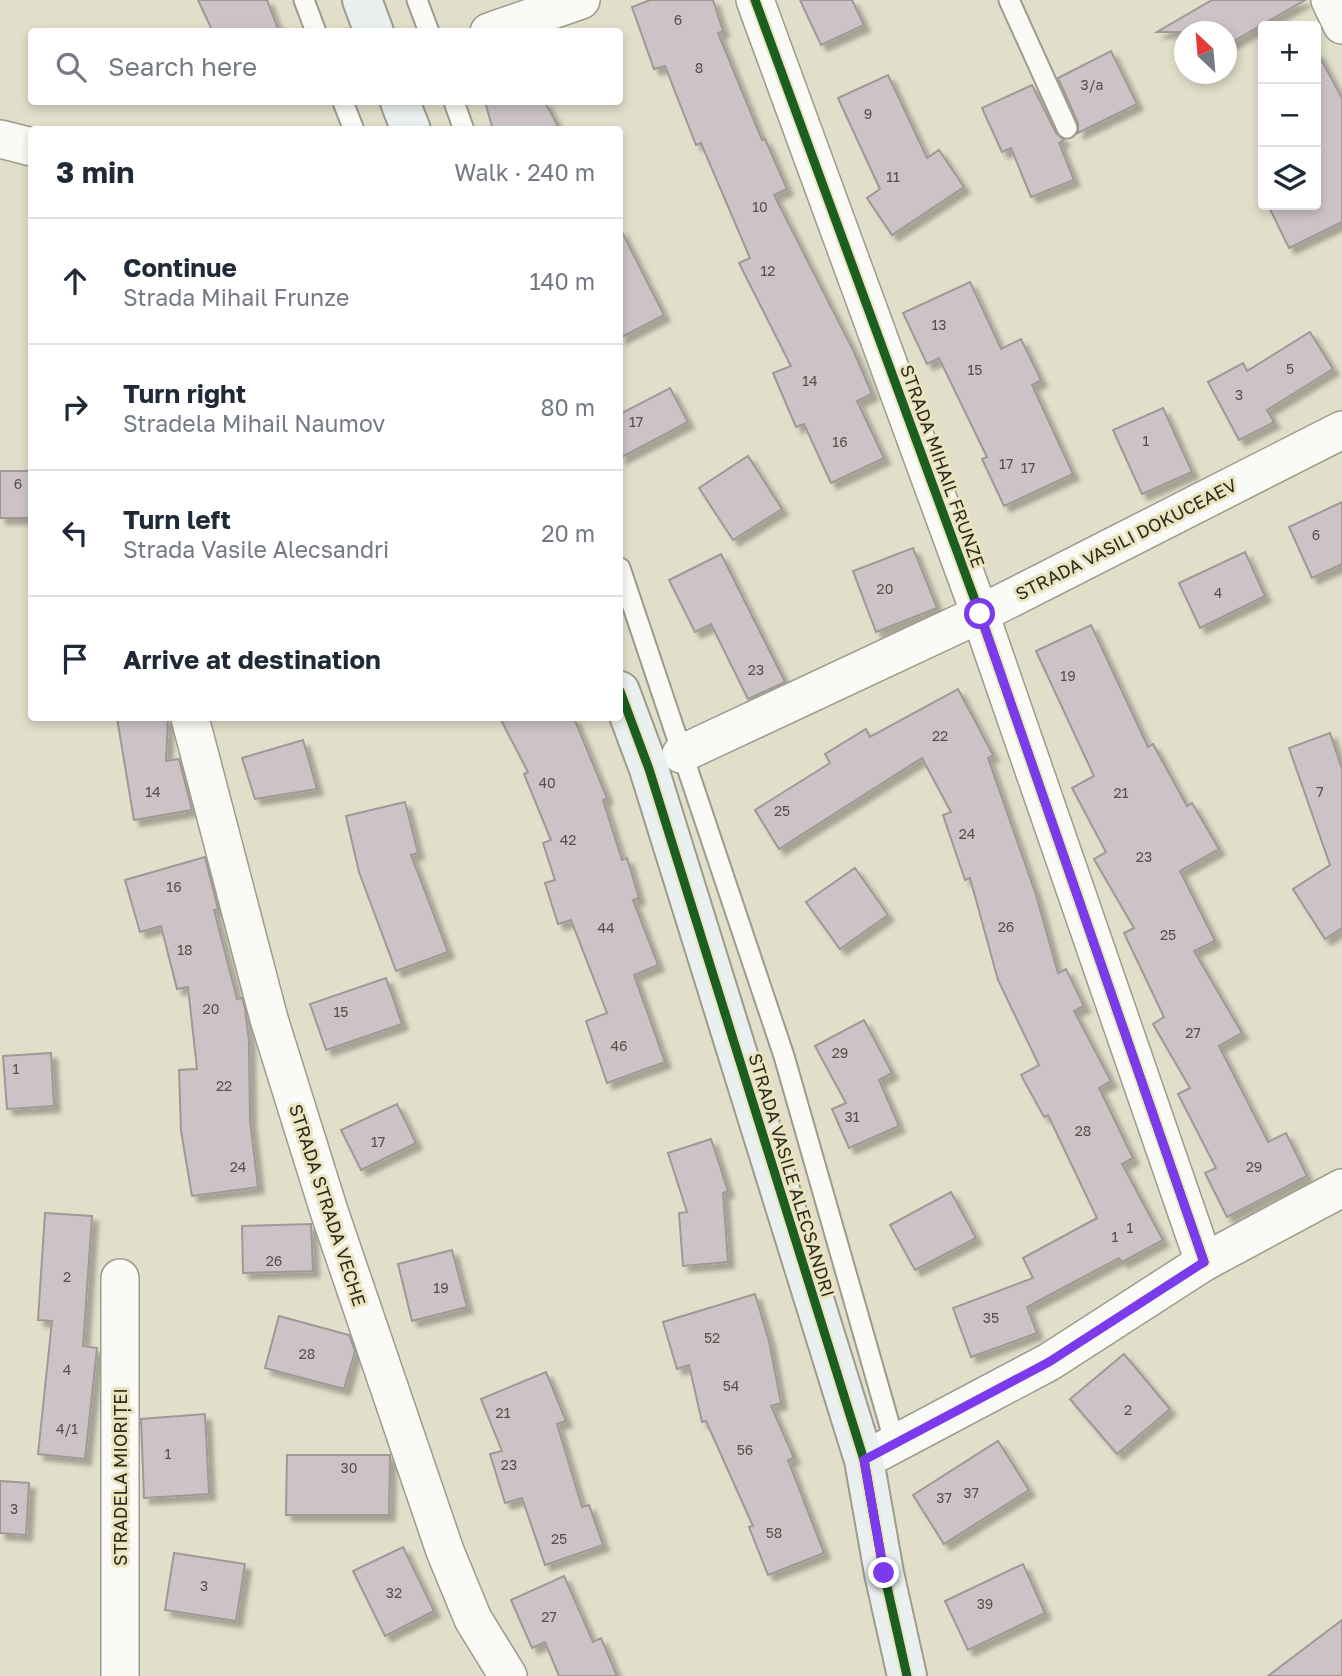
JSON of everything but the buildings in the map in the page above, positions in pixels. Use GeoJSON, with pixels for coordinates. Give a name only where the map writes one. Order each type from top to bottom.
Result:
{"type":"FeatureCollection","features":[{"type":"Feature","properties":{"kind":"main road"},"geometry":{"type":"LineString","coordinates":[[362,0],[372,28]]}},
{"type":"Feature","properties":{"kind":"main road"},"geometry":{"type":"LineString","coordinates":[[401,105],[409,126]]}},
{"type":"Feature","properties":{"kind":"main road","name":"STRADA VASILE ALECSANDRI"},"geometry":{"type":"LineString","coordinates":[[623,699],[649,769],[879,1452],[884,1573],[907,1676]]}},
{"type":"Feature","properties":{"kind":"street"},"geometry":{"type":"LineString","coordinates":[[500,28],[580,0]]}},
{"type":"Feature","properties":{"kind":"street","name":"STRADA MIHAIL FRUNZE"},"geometry":{"type":"LineString","coordinates":[[755,0],[980,614],[1204,1262]]}},
{"type":"Feature","properties":{"kind":"street"},"geometry":{"type":"LineString","coordinates":[[1330,0],[1342,25]]}},
{"type":"Feature","properties":{"kind":"street"},"geometry":{"type":"LineString","coordinates":[[0,139],[28,146]]}},
{"type":"Feature","properties":{"kind":"street","name":"STRADA VASILI DOKUCEAEV"},"geometry":{"type":"LineString","coordinates":[[681,754],[980,614],[1342,430]]}},
{"type":"Feature","properties":{"kind":"street","name":"STRADA STRADA VECHE"},"geometry":{"type":"LineString","coordinates":[[191,721],[269,1019],[329,1211],[445,1551],[473,1619],[508,1676]]}},
{"type":"Feature","properties":{"kind":"street"},"geometry":{"type":"LineString","coordinates":[[879,1452],[1049,1362],[1204,1262],[1342,1188]]}},
{"type":"Feature","properties":{"kind":"street","name":"STRADELA MIORIȚEI"},"geometry":{"type":"LineString","coordinates":[[120,1278],[120,1676]]}},
{"type":"Feature","properties":{"kind":"lane"},"geometry":{"type":"LineString","coordinates":[[304,0],[314,28]]}},
{"type":"Feature","properties":{"kind":"lane"},"geometry":{"type":"LineString","coordinates":[[417,0],[428,28]]}},
{"type":"Feature","properties":{"kind":"lane"},"geometry":{"type":"LineString","coordinates":[[1009,0],[1067,128]]}},
{"type":"Feature","properties":{"kind":"lane"},"geometry":{"type":"LineString","coordinates":[[344,105],[352,126]]}},
{"type":"Feature","properties":{"kind":"lane"},"geometry":{"type":"LineString","coordinates":[[455,105],[463,126]]}},
{"type":"Feature","properties":{"kind":"lane"},"geometry":{"type":"LineString","coordinates":[[623,577],[785,1056],[879,1452]]}},
{"type":"Feature","properties":{"kind":"cycle path"},"geometry":{"type":"LineString","coordinates":[[755,0],[980,614],[1204,1262]]}},
{"type":"Feature","properties":{"kind":"cycle path"},"geometry":{"type":"LineString","coordinates":[[623,699],[649,769],[864,1460],[884,1573],[907,1676]]}},
{"type":"Feature","properties":{"kind":"route"},"geometry":{"type":"LineString","coordinates":[[884,1573],[864,1460],[1049,1362],[1204,1262],[980,614]]}}]}
